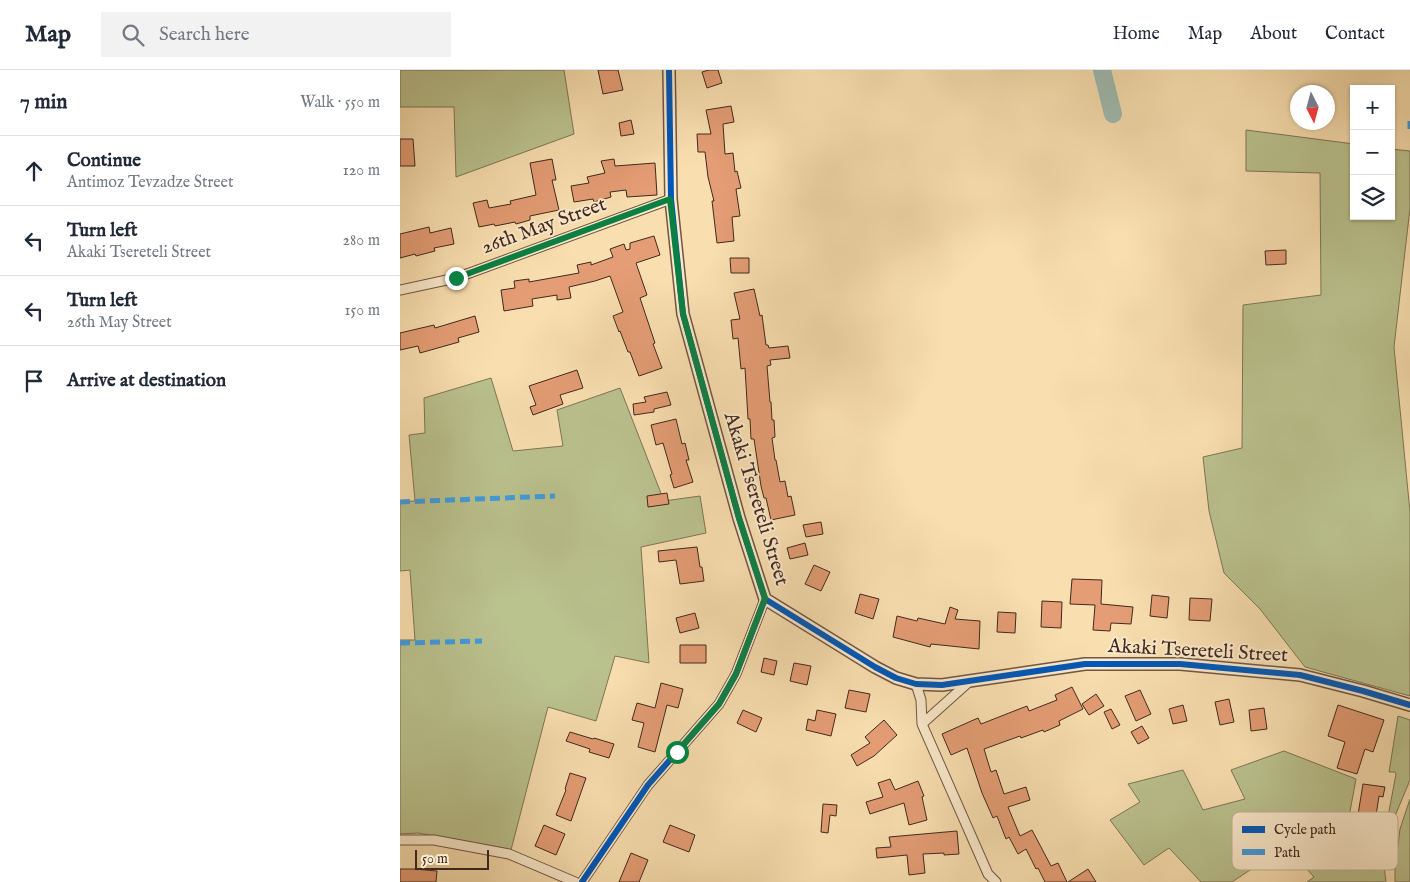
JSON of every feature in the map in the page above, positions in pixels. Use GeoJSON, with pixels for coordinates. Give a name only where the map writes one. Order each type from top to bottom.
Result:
{"type":"FeatureCollection","features":[{"type":"Feature","properties":{"kind":"street","name":"Akaki Tsereteli Street"},"geometry":{"type":"LineString","coordinates":[[669,70],[670,199],[683,314],[739,518],[765,598],[874,667],[896,678],[916,684],[942,685],[1085,664],[1180,664],[1300,675],[1363,690],[1410,705]]}},
{"type":"Feature","properties":{"kind":"street","name":"26th May Street"},"geometry":{"type":"LineString","coordinates":[[400,290],[456,278],[670,199]]}},
{"type":"Feature","properties":{"kind":"street"},"geometry":{"type":"LineString","coordinates":[[582,882],[648,785],[719,704],[736,674],[765,598]]}},
{"type":"Feature","properties":{"kind":"street"},"geometry":{"type":"LineString","coordinates":[[922,724],[970,681]]}},
{"type":"Feature","properties":{"kind":"street"},"geometry":{"type":"LineString","coordinates":[[916,684],[921,700],[922,724],[988,874],[996,882]]}},
{"type":"Feature","properties":{"kind":"street"},"geometry":{"type":"LineString","coordinates":[[400,840],[434,840],[510,854],[575,882]]}},
{"type":"Feature","properties":{"kind":"green space"},"geometry":{"type":"Polygon","coordinates":[[[400,70],[564,70],[574,134],[456,177],[454,107],[400,107],[400,70]]]}},
{"type":"Feature","properties":{"kind":"green space"},"geometry":{"type":"Polygon","coordinates":[[[1246,130],[1350,143],[1350,220],[1395,220],[1395,149],[1410,151],[1410,208],[1394,347],[1410,512],[1410,696],[1305,667],[1260,609],[1224,573],[1209,511],[1203,457],[1242,448],[1243,305],[1321,295],[1320,173],[1246,171],[1246,130]]]}},
{"type":"Feature","properties":{"kind":"green space"},"geometry":{"type":"Polygon","coordinates":[[[491,378],[513,451],[563,446],[557,410],[620,388],[664,501],[700,496],[706,533],[641,547],[649,663],[615,656],[596,721],[548,707],[511,850],[418,833],[400,834],[400,640],[415,640],[410,570],[400,571],[400,502],[415,501],[409,435],[425,433],[424,398],[491,378]]]}},
{"type":"Feature","properties":{"kind":"green space"},"geometry":{"type":"Polygon","coordinates":[[[1398,716],[1410,720],[1410,780],[1397,812],[1389,812],[1396,774],[1395,772],[1389,772],[1398,716]]]}},
{"type":"Feature","properties":{"kind":"green space"},"geometry":{"type":"Polygon","coordinates":[[[1284,751],[1356,779],[1350,812],[1232,812],[1232,870],[1250,870],[1232,882],[1201,882],[1169,848],[1144,865],[1110,820],[1140,802],[1128,784],[1183,770],[1203,810],[1245,799],[1231,770],[1284,751]]]}},
{"type":"Feature","properties":{"kind":"green space"},"geometry":{"type":"Polygon","coordinates":[[[1410,799],[1410,882],[1395,882],[1395,870],[1398,870],[1400,829],[1410,799]]]}},
{"type":"Feature","properties":{"kind":"green space"},"geometry":{"type":"Polygon","coordinates":[[[1308,870],[1385,870],[1386,882],[1307,882],[1314,877],[1308,870]]]}},
{"type":"Feature","properties":{"kind":"building"},"geometry":{"type":"Polygon","coordinates":[[[598,70],[618,70],[623,90],[603,94],[598,70]]]}},
{"type":"Feature","properties":{"kind":"building"},"geometry":{"type":"Polygon","coordinates":[[[718,70],[722,83],[707,88],[702,72],[718,70]]]}},
{"type":"Feature","properties":{"kind":"building"},"geometry":{"type":"Polygon","coordinates":[[[731,106],[734,122],[723,124],[725,154],[733,153],[735,172],[737,171],[741,188],[736,189],[740,216],[732,217],[734,241],[717,243],[712,201],[714,201],[708,177],[705,152],[698,152],[697,134],[711,134],[706,110],[731,106]]]}},
{"type":"Feature","properties":{"kind":"building"},"geometry":{"type":"Polygon","coordinates":[[[631,120],[634,134],[621,136],[619,123],[631,120]]]}},
{"type":"Feature","properties":{"kind":"building"},"geometry":{"type":"Polygon","coordinates":[[[400,139],[413,139],[415,166],[400,166],[400,139]]]}},
{"type":"Feature","properties":{"kind":"building"},"geometry":{"type":"Polygon","coordinates":[[[552,159],[556,180],[552,180],[559,210],[530,216],[530,220],[516,224],[515,222],[479,227],[473,203],[487,200],[489,208],[511,204],[510,201],[536,195],[530,163],[552,159]]]}},
{"type":"Feature","properties":{"kind":"building"},"geometry":{"type":"Polygon","coordinates":[[[614,159],[615,166],[655,163],[657,195],[627,197],[626,190],[610,192],[611,197],[594,202],[593,199],[574,202],[571,186],[589,183],[587,177],[605,173],[601,161],[614,159]]]}},
{"type":"Feature","properties":{"kind":"building"},"geometry":{"type":"Polygon","coordinates":[[[429,227],[430,233],[451,228],[454,244],[434,248],[435,251],[416,256],[415,254],[400,258],[400,234],[429,227]]]}},
{"type":"Feature","properties":{"kind":"building"},"geometry":{"type":"Polygon","coordinates":[[[654,236],[660,255],[636,263],[647,295],[640,298],[662,368],[639,376],[613,316],[623,312],[610,276],[569,287],[571,298],[557,300],[557,295],[532,299],[533,306],[504,311],[501,290],[515,288],[514,281],[529,279],[529,282],[579,273],[577,265],[591,262],[591,265],[613,257],[610,249],[624,244],[626,250],[630,249],[630,243],[654,236]]]}},
{"type":"Feature","properties":{"kind":"building"},"geometry":{"type":"Polygon","coordinates":[[[1286,250],[1286,264],[1266,265],[1265,251],[1286,250]]]}},
{"type":"Feature","properties":{"kind":"building"},"geometry":{"type":"Polygon","coordinates":[[[730,258],[749,258],[749,273],[731,273],[730,258]]]}},
{"type":"Feature","properties":{"kind":"building"},"geometry":{"type":"Polygon","coordinates":[[[754,289],[760,316],[762,315],[766,345],[769,348],[788,346],[790,358],[770,360],[771,365],[767,366],[772,420],[774,420],[775,437],[772,438],[775,460],[780,482],[785,481],[788,497],[791,496],[795,515],[771,520],[761,486],[754,439],[751,439],[745,368],[741,369],[738,338],[733,339],[731,320],[740,319],[734,293],[754,289]]]}},
{"type":"Feature","properties":{"kind":"building"},"geometry":{"type":"Polygon","coordinates":[[[475,316],[479,332],[458,338],[459,342],[420,353],[418,346],[400,350],[400,333],[434,325],[435,328],[475,316]]]}},
{"type":"Feature","properties":{"kind":"building"},"geometry":{"type":"Polygon","coordinates":[[[577,370],[583,388],[560,395],[563,404],[533,415],[530,407],[536,405],[529,386],[577,370]]]}},
{"type":"Feature","properties":{"kind":"building"},"geometry":{"type":"Polygon","coordinates":[[[667,392],[671,405],[654,409],[654,412],[634,415],[633,404],[646,402],[644,397],[667,392]]]}},
{"type":"Feature","properties":{"kind":"building"},"geometry":{"type":"Polygon","coordinates":[[[676,419],[682,444],[685,443],[689,460],[686,460],[693,482],[674,488],[663,443],[656,445],[651,425],[676,419]]]}},
{"type":"Feature","properties":{"kind":"building"},"geometry":{"type":"Polygon","coordinates":[[[667,493],[669,504],[648,507],[647,496],[667,493]]]}},
{"type":"Feature","properties":{"kind":"building"},"geometry":{"type":"Polygon","coordinates":[[[821,522],[823,534],[806,537],[803,525],[821,522]]]}},
{"type":"Feature","properties":{"kind":"building"},"geometry":{"type":"Polygon","coordinates":[[[805,543],[808,555],[790,559],[787,548],[805,543]]]}},
{"type":"Feature","properties":{"kind":"building"},"geometry":{"type":"Polygon","coordinates":[[[697,547],[704,581],[680,584],[676,560],[659,562],[658,551],[697,547]]]}},
{"type":"Feature","properties":{"kind":"building"},"geometry":{"type":"Polygon","coordinates":[[[814,565],[830,572],[821,591],[805,584],[814,565]]]}},
{"type":"Feature","properties":{"kind":"building"},"geometry":{"type":"Polygon","coordinates":[[[1072,579],[1102,580],[1101,604],[1133,607],[1131,624],[1111,623],[1110,631],[1093,630],[1095,605],[1070,604],[1072,579]]]}},
{"type":"Feature","properties":{"kind":"building"},"geometry":{"type":"Polygon","coordinates":[[[860,594],[879,599],[873,619],[855,613],[860,594]]]}},
{"type":"Feature","properties":{"kind":"building"},"geometry":{"type":"Polygon","coordinates":[[[1152,595],[1169,597],[1167,618],[1150,616],[1152,595]]]}},
{"type":"Feature","properties":{"kind":"building"},"geometry":{"type":"Polygon","coordinates":[[[1190,598],[1212,599],[1210,621],[1189,620],[1190,598]]]}},
{"type":"Feature","properties":{"kind":"building"},"geometry":{"type":"Polygon","coordinates":[[[1042,601],[1062,602],[1061,628],[1041,627],[1042,601]]]}},
{"type":"Feature","properties":{"kind":"building"},"geometry":{"type":"Polygon","coordinates":[[[950,607],[958,610],[955,619],[980,621],[979,649],[931,644],[930,647],[893,637],[897,616],[917,621],[918,618],[945,624],[950,607]]]}},
{"type":"Feature","properties":{"kind":"building"},"geometry":{"type":"Polygon","coordinates":[[[998,612],[1016,613],[1015,633],[997,632],[998,612]]]}},
{"type":"Feature","properties":{"kind":"building"},"geometry":{"type":"Polygon","coordinates":[[[695,613],[699,628],[680,633],[676,618],[695,613]]]}},
{"type":"Feature","properties":{"kind":"building"},"geometry":{"type":"Polygon","coordinates":[[[680,645],[706,645],[706,663],[680,663],[680,645]]]}},
{"type":"Feature","properties":{"kind":"building"},"geometry":{"type":"Polygon","coordinates":[[[764,658],[777,661],[774,675],[761,672],[764,658]]]}},
{"type":"Feature","properties":{"kind":"building"},"geometry":{"type":"Polygon","coordinates":[[[794,663],[811,666],[807,685],[790,681],[794,663]]]}},
{"type":"Feature","properties":{"kind":"building"},"geometry":{"type":"Polygon","coordinates":[[[661,683],[683,689],[678,708],[667,705],[655,752],[638,747],[644,723],[632,720],[637,703],[655,708],[661,683]]]}},
{"type":"Feature","properties":{"kind":"building"},"geometry":{"type":"Polygon","coordinates":[[[1072,687],[1083,709],[1059,721],[1060,725],[1044,732],[1043,730],[1021,738],[1020,736],[984,749],[991,772],[996,770],[1004,794],[1026,787],[1030,800],[1008,807],[1020,836],[1032,830],[1051,866],[1058,863],[1067,882],[1045,882],[1026,849],[1018,854],[1009,837],[1006,839],[997,816],[993,818],[982,793],[967,748],[951,755],[942,734],[978,718],[981,724],[1027,706],[1029,711],[1057,700],[1055,695],[1072,687]]]}},
{"type":"Feature","properties":{"kind":"building"},"geometry":{"type":"Polygon","coordinates":[[[849,690],[870,694],[866,712],[845,708],[849,690]]]}},
{"type":"Feature","properties":{"kind":"building"},"geometry":{"type":"Polygon","coordinates":[[[1140,690],[1151,714],[1136,721],[1125,696],[1140,690]]]}},
{"type":"Feature","properties":{"kind":"building"},"geometry":{"type":"Polygon","coordinates":[[[1096,694],[1104,706],[1089,715],[1082,704],[1096,694]]]}},
{"type":"Feature","properties":{"kind":"building"},"geometry":{"type":"Polygon","coordinates":[[[1229,699],[1234,722],[1220,725],[1215,702],[1229,699]]]}},
{"type":"Feature","properties":{"kind":"building"},"geometry":{"type":"Polygon","coordinates":[[[1183,705],[1187,721],[1173,724],[1169,709],[1183,705]]]}},
{"type":"Feature","properties":{"kind":"building"},"geometry":{"type":"Polygon","coordinates":[[[1338,705],[1384,720],[1373,752],[1365,749],[1357,774],[1337,768],[1345,742],[1328,736],[1338,705]]]}},
{"type":"Feature","properties":{"kind":"building"},"geometry":{"type":"Polygon","coordinates":[[[1264,708],[1267,729],[1251,731],[1249,710],[1264,708]]]}},
{"type":"Feature","properties":{"kind":"building"},"geometry":{"type":"Polygon","coordinates":[[[1111,709],[1120,725],[1112,729],[1104,712],[1111,709]]]}},
{"type":"Feature","properties":{"kind":"building"},"geometry":{"type":"Polygon","coordinates":[[[743,710],[762,718],[756,732],[737,723],[743,710]]]}},
{"type":"Feature","properties":{"kind":"building"},"geometry":{"type":"Polygon","coordinates":[[[817,710],[836,714],[831,736],[806,730],[808,719],[815,721],[817,710]]]}},
{"type":"Feature","properties":{"kind":"building"},"geometry":{"type":"Polygon","coordinates":[[[884,720],[897,735],[874,756],[857,766],[851,755],[870,743],[865,737],[884,720]]]}},
{"type":"Feature","properties":{"kind":"building"},"geometry":{"type":"Polygon","coordinates":[[[1142,726],[1149,738],[1138,744],[1131,732],[1142,726]]]}},
{"type":"Feature","properties":{"kind":"building"},"geometry":{"type":"Polygon","coordinates":[[[570,732],[614,744],[609,758],[589,752],[590,749],[566,741],[570,732]]]}},
{"type":"Feature","properties":{"kind":"building"},"geometry":{"type":"Polygon","coordinates":[[[570,773],[586,778],[571,821],[556,815],[566,790],[570,773]]]}},
{"type":"Feature","properties":{"kind":"building"},"geometry":{"type":"Polygon","coordinates":[[[890,779],[895,790],[918,781],[924,796],[922,797],[927,820],[909,825],[904,803],[870,814],[866,802],[883,797],[878,783],[890,779]]]}},
{"type":"Feature","properties":{"kind":"building"},"geometry":{"type":"Polygon","coordinates":[[[1363,784],[1385,787],[1383,797],[1379,796],[1377,812],[1358,812],[1363,784]]]}},
{"type":"Feature","properties":{"kind":"building"},"geometry":{"type":"Polygon","coordinates":[[[823,804],[837,805],[836,816],[830,815],[828,833],[821,832],[823,804]]]}},
{"type":"Feature","properties":{"kind":"building"},"geometry":{"type":"Polygon","coordinates":[[[544,825],[565,834],[556,855],[535,846],[544,825]]]}},
{"type":"Feature","properties":{"kind":"building"},"geometry":{"type":"Polygon","coordinates":[[[670,825],[695,835],[689,852],[663,842],[670,825]]]}},
{"type":"Feature","properties":{"kind":"building"},"geometry":{"type":"Polygon","coordinates":[[[957,831],[959,854],[923,854],[925,873],[909,875],[907,855],[877,858],[876,848],[891,847],[889,837],[957,831]]]}},
{"type":"Feature","properties":{"kind":"building"},"geometry":{"type":"Polygon","coordinates":[[[631,853],[648,860],[639,882],[619,882],[631,853]]]}},
{"type":"Feature","properties":{"kind":"building"},"geometry":{"type":"Polygon","coordinates":[[[400,869],[437,871],[436,882],[400,882],[400,869]]]}},
{"type":"Feature","properties":{"kind":"building"},"geometry":{"type":"Polygon","coordinates":[[[1088,869],[1096,882],[1068,882],[1088,869]]]}},
{"type":"Feature","properties":{"kind":"waterway"},"geometry":{"type":"LineString","coordinates":[[1102,70],[1113,114]]}},
{"type":"Feature","properties":{"kind":"marked path"},"geometry":{"type":"LineString","coordinates":[[1410,121],[1410,129]]}},
{"type":"Feature","properties":{"kind":"marked path"},"geometry":{"type":"LineString","coordinates":[[400,502],[555,496]]}},
{"type":"Feature","properties":{"kind":"marked path"},"geometry":{"type":"LineString","coordinates":[[400,643],[482,641]]}},
{"type":"Feature","properties":{"kind":"cycle path"},"geometry":{"type":"LineString","coordinates":[[669,70],[671,199],[683,314],[739,518],[765,599],[875,667],[896,678],[916,684],[942,685],[1085,664],[1180,664],[1300,675],[1410,705]]}},
{"type":"Feature","properties":{"kind":"cycle path"},"geometry":{"type":"LineString","coordinates":[[582,882],[648,785],[719,704],[736,674],[765,599]]}},
{"type":"Feature","properties":{"kind":"route"},"geometry":{"type":"LineString","coordinates":[[456,278],[670,199],[683,314],[739,518],[765,598],[736,674],[719,704],[677,752]]}}]}
